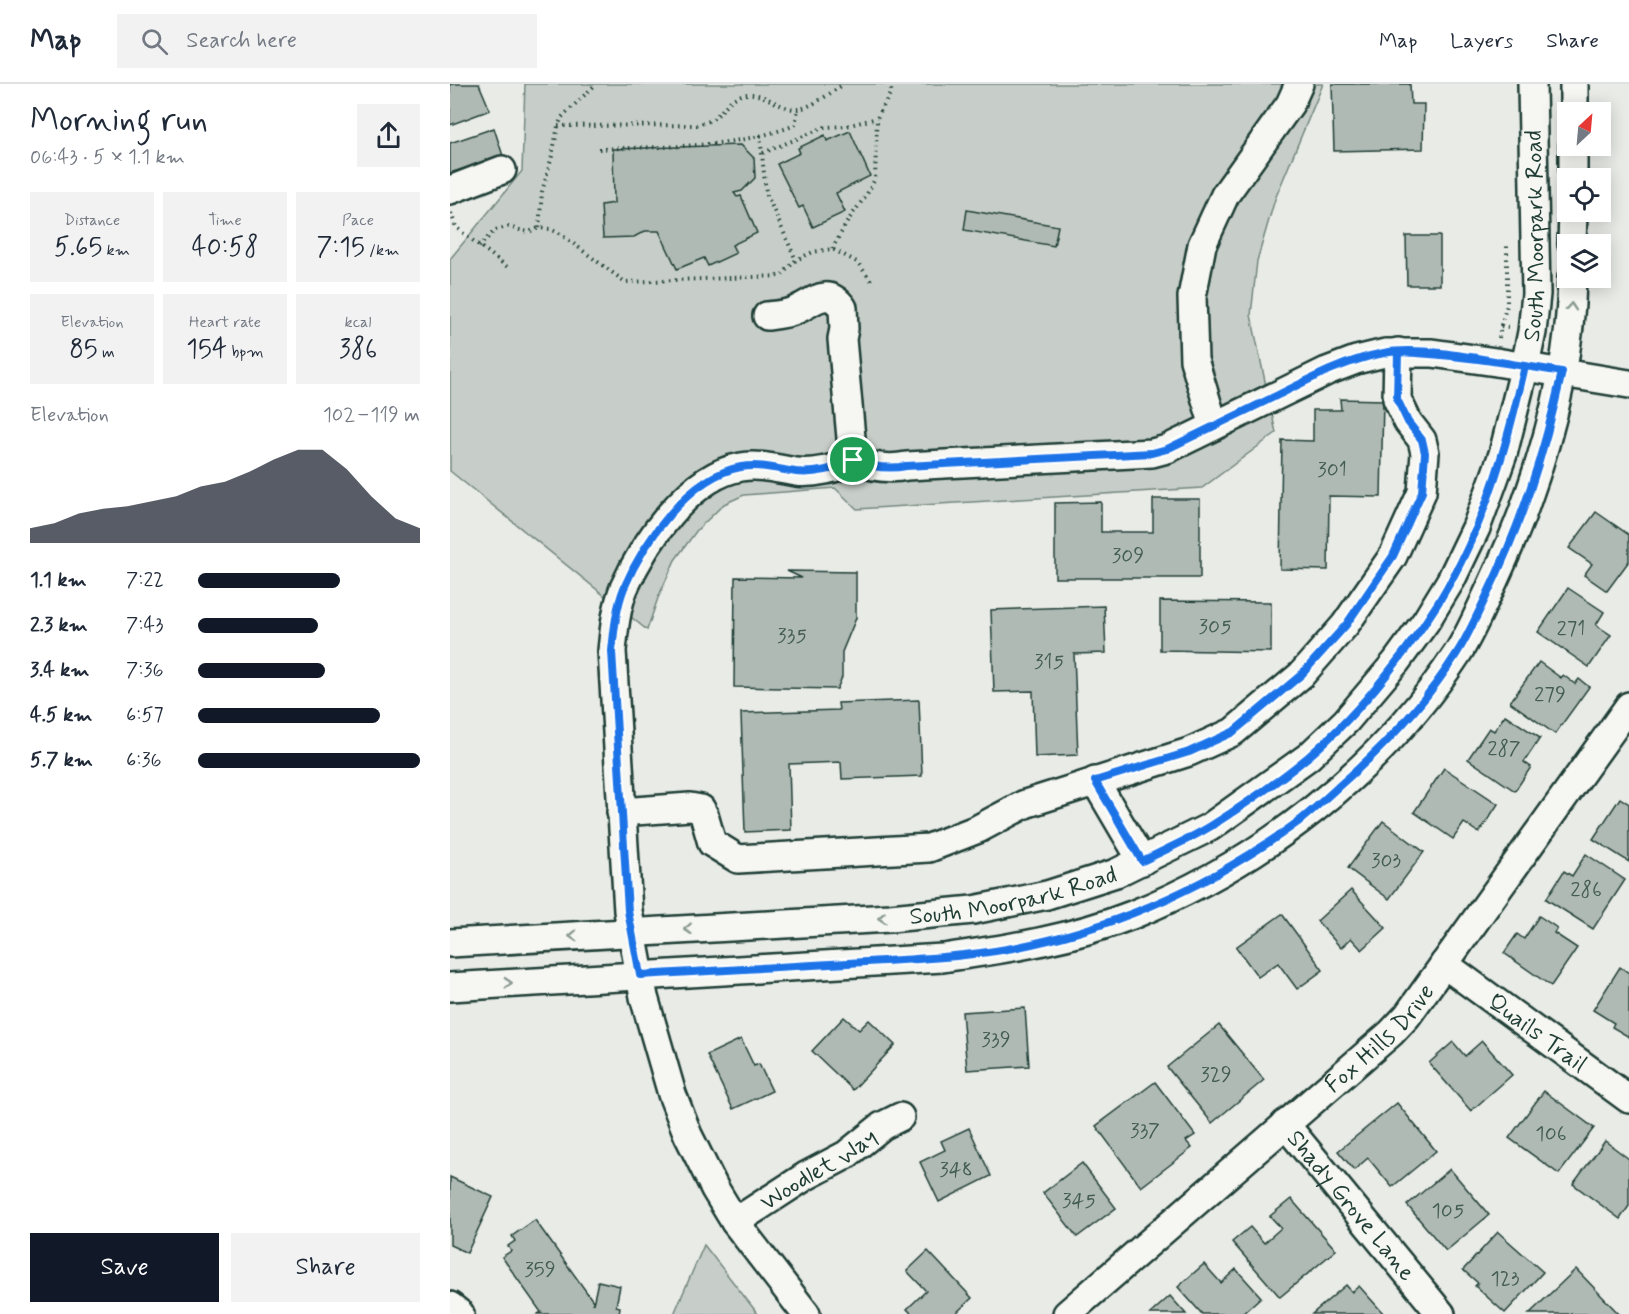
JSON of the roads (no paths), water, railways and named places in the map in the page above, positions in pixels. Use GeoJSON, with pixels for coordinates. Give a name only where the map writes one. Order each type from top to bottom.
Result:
{"type":"FeatureCollection","features":[{"type":"Feature","properties":{"kind":"street"},"geometry":{"type":"LineString","coordinates":[[1214,426],[1194,360],[1192,297],[1202,245],[1225,195],[1290,104],[1299,84]]}},
{"type":"Feature","properties":{"kind":"street","name":"South Moorpark Road"},"geometry":{"type":"LineString","coordinates":[[450,943],[890,918],[973,910],[1047,895],[1116,873],[1210,827],[1308,757],[1346,721],[1396,662],[1426,621],[1451,580],[1476,528],[1503,454],[1525,366],[1536,294],[1532,84]]}},
{"type":"Feature","properties":{"kind":"street","name":"South Moorpark Road"},"geometry":{"type":"LineString","coordinates":[[1574,84],[1574,102]]}},
{"type":"Feature","properties":{"kind":"street"},"geometry":{"type":"LineString","coordinates":[[450,190],[502,171]]}},
{"type":"Feature","properties":{"kind":"street","name":"South Moorpark Road"},"geometry":{"type":"LineString","coordinates":[[450,987],[943,958],[1012,948],[1068,935],[1130,916],[1169,899],[1261,848],[1301,820],[1376,754],[1410,717],[1458,652],[1499,571],[1536,475],[1569,336],[1571,288]]}},
{"type":"Feature","properties":{"kind":"street"},"geometry":{"type":"LineString","coordinates":[[767,316],[795,311],[825,297],[832,298],[843,308],[842,339],[853,460]]}},
{"type":"Feature","properties":{"kind":"street"},"geometry":{"type":"LineString","coordinates":[[621,812],[690,807],[701,809],[712,843],[738,859],[929,848],[978,829],[1025,804],[1189,752],[1233,732],[1301,675],[1346,625],[1393,556],[1422,492],[1425,453],[1422,440],[1408,422],[1397,399],[1398,352]]}},
{"type":"Feature","properties":{"kind":"street"},"geometry":{"type":"LineString","coordinates":[[853,460],[865,465],[889,469],[906,466],[1152,453],[1167,449],[1327,371],[1356,360],[1398,352],[1432,353],[1629,384]]}},
{"type":"Feature","properties":{"kind":"street"},"geometry":{"type":"LineString","coordinates":[[806,1314],[735,1222],[715,1189],[688,1135],[672,1094],[640,975],[628,911],[612,651],[623,590],[640,556],[682,500],[703,482],[739,467],[759,466],[799,472],[843,466],[853,460]]}},
{"type":"Feature","properties":{"kind":"street","name":"Fox Hills Drive"},"geometry":{"type":"LineString","coordinates":[[1067,1314],[1391,1033],[1407,1016],[1629,706]]}},
{"type":"Feature","properties":{"kind":"street"},"geometry":{"type":"LineString","coordinates":[[1095,781],[1142,861]]}},
{"type":"Feature","properties":{"kind":"street","name":"Quails Trail"},"geometry":{"type":"LineString","coordinates":[[1444,964],[1629,1099]]}},
{"type":"Feature","properties":{"kind":"street","name":"Woodlet Way"},"geometry":{"type":"LineString","coordinates":[[735,1222],[806,1176],[846,1155],[882,1126],[900,1117]]}},
{"type":"Feature","properties":{"kind":"street","name":"Shady Grove Lane"},"geometry":{"type":"LineString","coordinates":[[1285,1124],[1441,1314]]}},
{"type":"Feature","properties":{"kind":"street"},"geometry":{"type":"LineString","coordinates":[[450,1306],[460,1314]]}}]}
